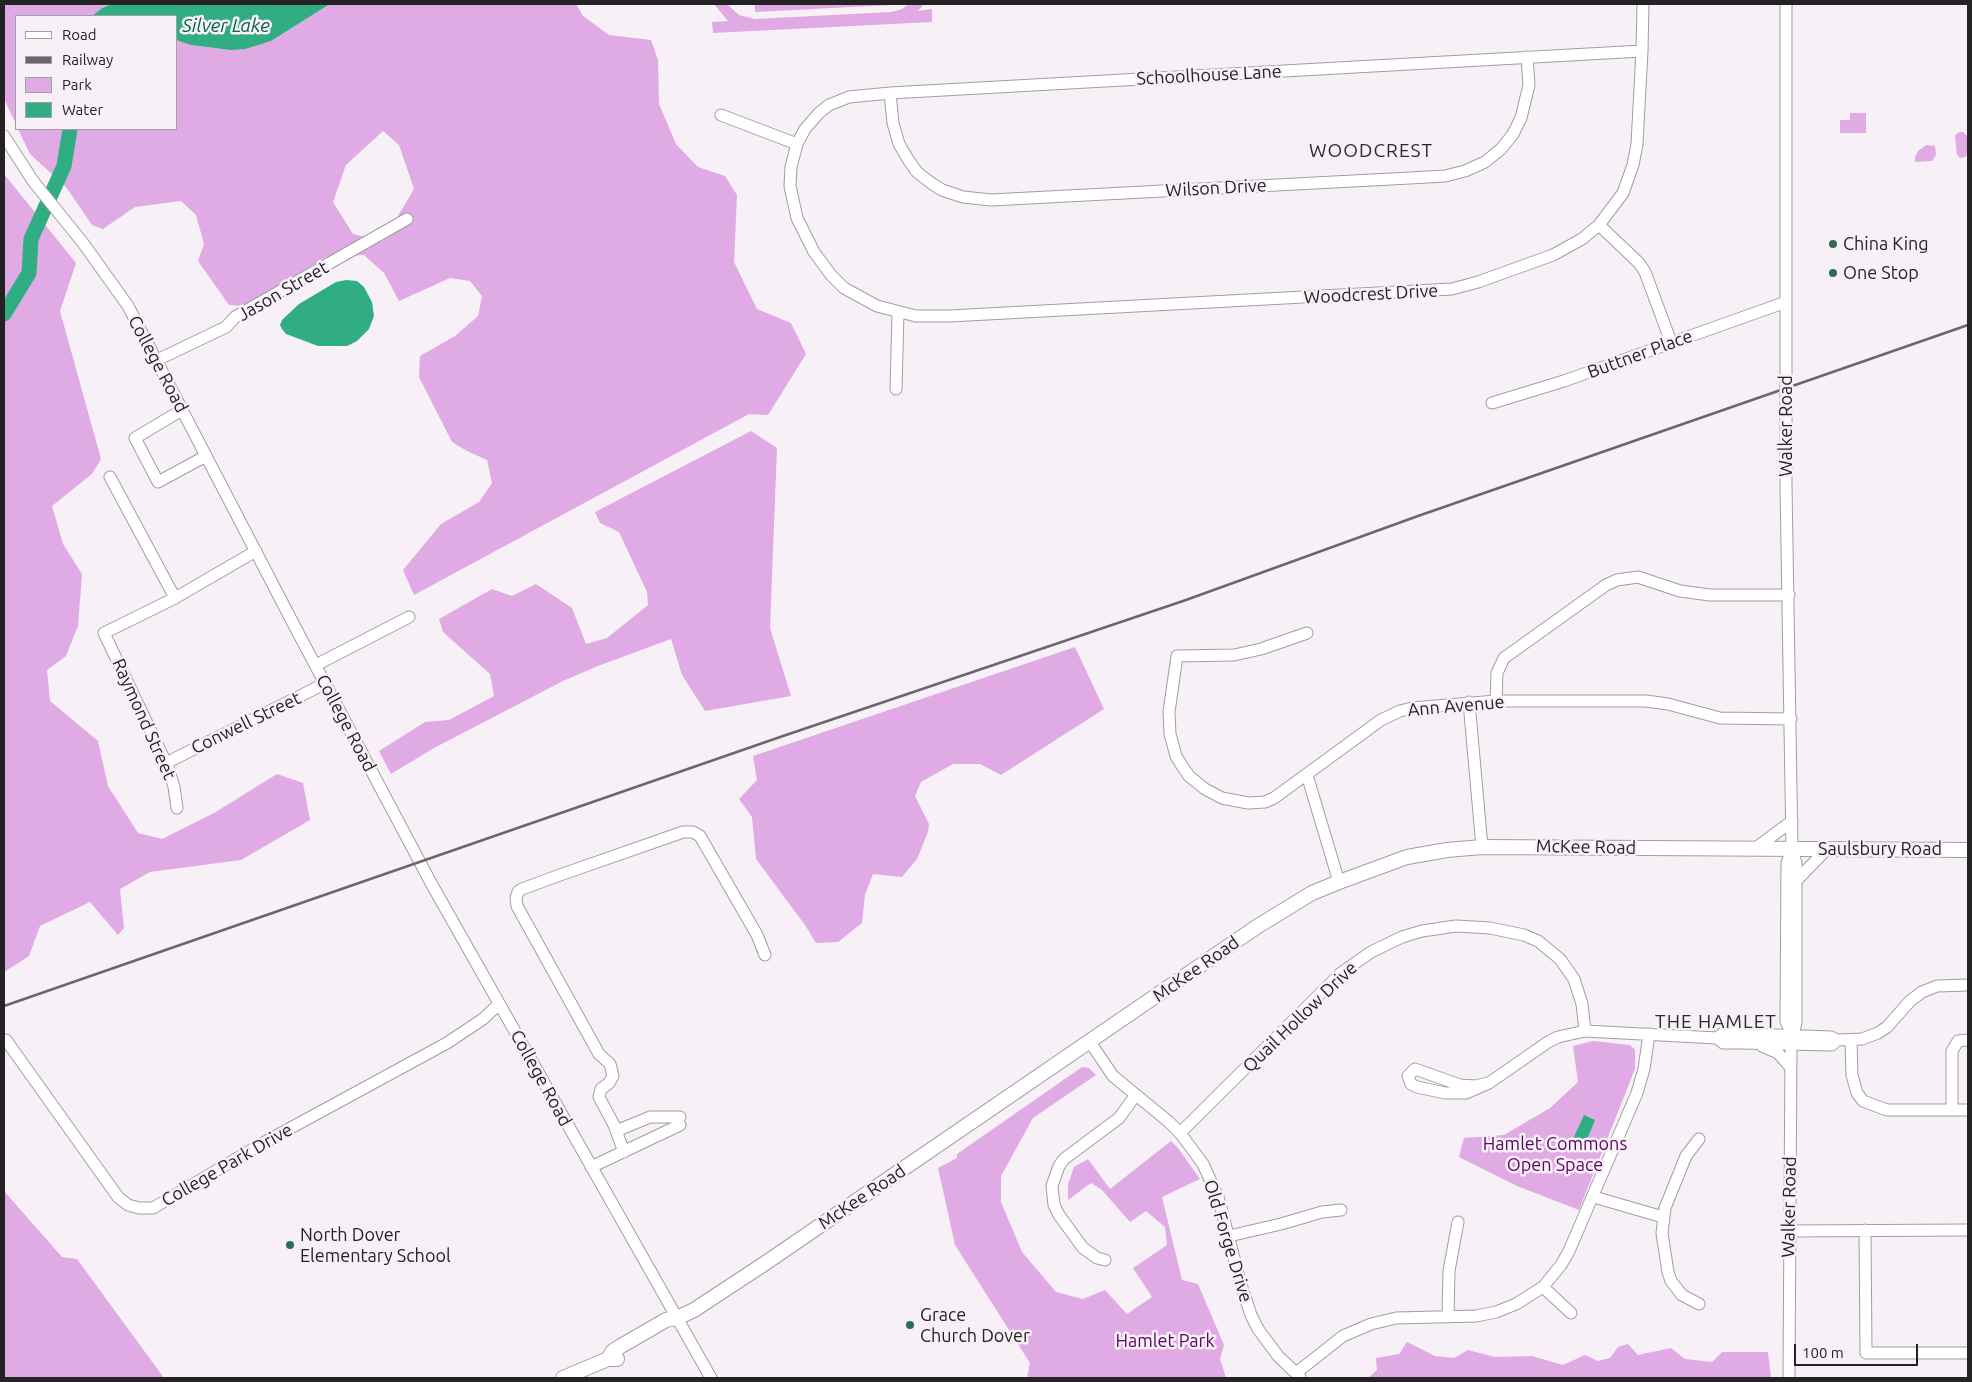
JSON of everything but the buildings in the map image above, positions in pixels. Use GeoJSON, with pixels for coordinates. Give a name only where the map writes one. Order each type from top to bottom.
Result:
{"type":"FeatureCollection","features":[{"type":"Feature","properties":{"kind":"main road","name":"McKee Road"},"geometry":{"type":"LineString","coordinates":[[563,1378],[608,1359],[613,1351],[666,1320],[677,1318],[694,1310],[1258,926],[1312,893],[1407,857],[1447,850],[1482,847],[1792,849]]}},
{"type":"Feature","properties":{"kind":"main road","name":"Saulsbury Road"},"geometry":{"type":"LineString","coordinates":[[1792,849],[1968,850]]}},
{"type":"Feature","properties":{"kind":"street","name":"Woodcrest Drive"},"geometry":{"type":"LineString","coordinates":[[797,144],[791,167],[790,186],[797,218],[814,252],[844,288],[877,306],[898,313],[916,316],[950,316],[1452,289],[1478,282],[1553,255],[1582,239],[1599,225],[1622,193],[1633,166],[1637,144],[1643,4]]}},
{"type":"Feature","properties":{"kind":"street","name":"Walker Road"},"geometry":{"type":"LineString","coordinates":[[1786,4],[1786,485],[1792,719],[1792,849],[1796,863],[1796,1022],[1791,1040]]}},
{"type":"Feature","properties":{"kind":"street","name":"Schoolhouse Lane"},"geometry":{"type":"LineString","coordinates":[[797,144],[805,129],[819,112],[829,105],[849,97],[890,93],[1642,51]]}},
{"type":"Feature","properties":{"kind":"street","name":"Wilson Drive"},"geometry":{"type":"LineString","coordinates":[[890,93],[893,123],[899,144],[908,162],[917,172],[937,186],[963,197],[991,200],[1446,176],[1465,171],[1485,162],[1501,149],[1513,134],[1521,118],[1529,85],[1527,57]]}},
{"type":"Feature","properties":{"kind":"street"},"geometry":{"type":"LineString","coordinates":[[721,115],[797,144]]}},
{"type":"Feature","properties":{"kind":"street","name":"College Road"},"geometry":{"type":"LineString","coordinates":[[4,136],[33,181],[69,224],[107,274],[128,306],[428,876],[711,1378]]}},
{"type":"Feature","properties":{"kind":"street","name":"Jason Street"},"geometry":{"type":"LineString","coordinates":[[157,360],[226,327],[235,317],[407,219]]}},
{"type":"Feature","properties":{"kind":"street"},"geometry":{"type":"LineString","coordinates":[[1599,225],[1639,263],[1645,272],[1672,342]]}},
{"type":"Feature","properties":{"kind":"street","name":"Buttner Place"},"geometry":{"type":"LineString","coordinates":[[1492,403],[1564,381],[1786,302]]}},
{"type":"Feature","properties":{"kind":"street"},"geometry":{"type":"LineString","coordinates":[[896,389],[898,313]]}},
{"type":"Feature","properties":{"kind":"street"},"geometry":{"type":"LineString","coordinates":[[182,410],[134,438],[158,482],[206,456]]}},
{"type":"Feature","properties":{"kind":"street"},"geometry":{"type":"LineString","coordinates":[[110,477],[175,598],[256,551]]}},
{"type":"Feature","properties":{"kind":"street"},"geometry":{"type":"LineString","coordinates":[[1496,701],[1498,673],[1504,658],[1606,585],[1617,580],[1638,577],[1680,591],[1710,595],[1789,595]]}},
{"type":"Feature","properties":{"kind":"street","name":"Raymond Street"},"geometry":{"type":"LineString","coordinates":[[175,598],[104,633],[166,763],[174,787],[177,808]]}},
{"type":"Feature","properties":{"kind":"street"},"geometry":{"type":"LineString","coordinates":[[316,665],[409,617]]}},
{"type":"Feature","properties":{"kind":"street","name":"Ann Avenue"},"geometry":{"type":"LineString","coordinates":[[1307,633],[1261,649],[1234,655],[1177,656],[1169,712],[1170,734],[1182,766],[1197,783],[1222,798],[1233,801],[1256,803],[1274,798],[1368,729],[1390,715],[1412,708],[1496,701],[1646,701],[1668,704],[1720,718],[1792,719]]}},
{"type":"Feature","properties":{"kind":"street","name":"Conwell Street"},"geometry":{"type":"LineString","coordinates":[[166,763],[326,683]]}},
{"type":"Feature","properties":{"kind":"street"},"geometry":{"type":"LineString","coordinates":[[1469,702],[1482,847]]}},
{"type":"Feature","properties":{"kind":"street"},"geometry":{"type":"LineString","coordinates":[[1307,775],[1339,882]]}},
{"type":"Feature","properties":{"kind":"street"},"geometry":{"type":"LineString","coordinates":[[1756,848],[1792,821]]}},
{"type":"Feature","properties":{"kind":"street"},"geometry":{"type":"LineString","coordinates":[[624,1152],[599,1092],[610,1083],[613,1076],[610,1064],[599,1054],[517,906],[516,898],[518,892],[560,875],[674,835],[688,831],[693,832],[700,836],[757,935],[765,955]]}},
{"type":"Feature","properties":{"kind":"street","name":"Walker Road"},"geometry":{"type":"LineString","coordinates":[[1789,1378],[1791,1040],[1786,1021],[1787,863],[1792,849]]}},
{"type":"Feature","properties":{"kind":"street"},"geometry":{"type":"LineString","coordinates":[[1796,881],[1827,849]]}},
{"type":"Feature","properties":{"kind":"street","name":"Quail Hollow Drive"},"geometry":{"type":"LineString","coordinates":[[1180,1133],[1341,974],[1371,952],[1387,944],[1422,932],[1456,926],[1490,928],[1524,935],[1538,941],[1560,959],[1574,980],[1582,1004],[1585,1032]]}},
{"type":"Feature","properties":{"kind":"street"},"geometry":{"type":"LineString","coordinates":[[1717,1038],[1723,1033],[1832,1045],[1837,1040],[1851,1040],[1870,1036],[1887,1027],[1910,1000],[1922,992],[1937,986],[1968,985]]}},
{"type":"Feature","properties":{"kind":"street","name":"College Park Drive"},"geometry":{"type":"LineString","coordinates":[[6,1040],[118,1197],[128,1205],[139,1208],[152,1208],[263,1143],[447,1043],[483,1019],[499,1004]]}},
{"type":"Feature","properties":{"kind":"street"},"geometry":{"type":"LineString","coordinates":[[1489,1083],[1475,1086],[1460,1086],[1415,1069],[1408,1076],[1409,1081],[1414,1086],[1445,1093],[1466,1093],[1489,1083],[1548,1042],[1558,1037],[1585,1032],[1717,1038],[1722,1043],[1756,1044],[1791,1040]]}},
{"type":"Feature","properties":{"kind":"street"},"geometry":{"type":"LineString","coordinates":[[1299,1376],[1329,1345],[1364,1326],[1396,1318],[1476,1316],[1505,1309],[1544,1287],[1569,1251],[1637,1093],[1644,1069],[1649,1034]]}},
{"type":"Feature","properties":{"kind":"street"},"geometry":{"type":"LineString","coordinates":[[1851,1040],[1852,1075],[1857,1093],[1863,1101],[1887,1110],[1968,1110]]}},
{"type":"Feature","properties":{"kind":"street"},"geometry":{"type":"LineString","coordinates":[[1952,1110],[1952,1052],[1958,1041],[1968,1040]]}},
{"type":"Feature","properties":{"kind":"street","name":"Old Forge Drive"},"geometry":{"type":"LineString","coordinates":[[1090,1042],[1113,1076],[1180,1133],[1203,1164],[1218,1197],[1240,1285],[1251,1315],[1258,1329],[1278,1356],[1299,1376]]}},
{"type":"Feature","properties":{"kind":"street"},"geometry":{"type":"LineString","coordinates":[[1756,1044],[1778,1053],[1791,1068]]}},
{"type":"Feature","properties":{"kind":"street"},"geometry":{"type":"LineString","coordinates":[[1105,1260],[1083,1248],[1059,1215],[1054,1205],[1052,1186],[1064,1159],[1119,1118],[1135,1096]]}},
{"type":"Feature","properties":{"kind":"street"},"geometry":{"type":"LineString","coordinates":[[591,1167],[624,1152],[680,1121],[650,1117],[616,1131]]}},
{"type":"Feature","properties":{"kind":"street"},"geometry":{"type":"LineString","coordinates":[[1699,1139],[1686,1156],[1663,1217],[1663,1247],[1671,1281],[1682,1295],[1699,1304]]}},
{"type":"Feature","properties":{"kind":"street"},"geometry":{"type":"LineString","coordinates":[[1594,1196],[1663,1217]]}},
{"type":"Feature","properties":{"kind":"street"},"geometry":{"type":"LineString","coordinates":[[1228,1236],[1322,1212],[1341,1210]]}},
{"type":"Feature","properties":{"kind":"street"},"geometry":{"type":"LineString","coordinates":[[1448,1318],[1449,1271],[1458,1222]]}},
{"type":"Feature","properties":{"kind":"street"},"geometry":{"type":"LineString","coordinates":[[1865,1230],[1866,1353],[1968,1353]]}},
{"type":"Feature","properties":{"kind":"street"},"geometry":{"type":"LineString","coordinates":[[1789,1231],[1968,1230]]}},
{"type":"Feature","properties":{"kind":"street"},"geometry":{"type":"LineString","coordinates":[[1544,1287],[1571,1313]]}},
{"type":"Feature","properties":{"kind":"green space"},"geometry":{"type":"Polygon","coordinates":[[[4,4],[112,4],[102,8],[93,15],[15,15],[15,122],[4,99],[4,4]]]}},
{"type":"Feature","properties":{"kind":"green space"},"geometry":{"type":"Polygon","coordinates":[[[330,4],[576,4],[583,16],[609,35],[651,40],[658,60],[659,104],[676,144],[698,167],[725,176],[737,195],[734,262],[757,309],[791,323],[806,354],[768,415],[749,414],[414,595],[403,570],[441,524],[479,502],[492,483],[487,460],[452,442],[419,377],[420,356],[455,336],[478,316],[482,296],[470,281],[450,278],[399,301],[384,273],[364,255],[326,257],[244,306],[229,305],[198,261],[204,244],[196,215],[181,201],[135,207],[103,229],[92,225],[66,187],[30,154],[18,130],[178,130],[178,40],[191,45],[230,50],[271,41],[330,4]],[[383,131],[346,165],[333,202],[353,234],[383,241],[414,189],[399,145],[383,131]]]}},
{"type":"Feature","properties":{"kind":"green space"},"geometry":{"type":"Polygon","coordinates":[[[714,4],[727,4],[739,15],[755,19],[891,12],[902,9],[909,4],[924,4],[918,11],[932,9],[932,22],[713,33],[712,22],[728,21],[714,4]]]}},
{"type":"Feature","properties":{"kind":"green space"},"geometry":{"type":"Polygon","coordinates":[[[755,4],[891,4],[891,5],[755,12],[755,4]]]}},
{"type":"Feature","properties":{"kind":"green space"},"geometry":{"type":"Polygon","coordinates":[[[1850,113],[1866,113],[1866,133],[1840,133],[1840,120],[1850,120],[1850,113]]]}},
{"type":"Feature","properties":{"kind":"green space"},"geometry":{"type":"Polygon","coordinates":[[[1963,132],[1967,136],[1968,154],[1960,158],[1957,155],[1955,135],[1963,132]]]}},
{"type":"Feature","properties":{"kind":"green space"},"geometry":{"type":"Polygon","coordinates":[[[1926,145],[1935,146],[1936,155],[1932,161],[1915,162],[1918,151],[1926,145]]]}},
{"type":"Feature","properties":{"kind":"green space"},"geometry":{"type":"Polygon","coordinates":[[[4,174],[76,263],[60,311],[101,459],[92,474],[52,506],[63,544],[82,574],[78,626],[66,656],[47,670],[50,701],[98,741],[108,786],[138,833],[162,839],[214,813],[277,774],[303,783],[310,820],[241,860],[150,872],[120,889],[124,928],[118,935],[90,902],[40,926],[29,956],[4,972],[4,174]]]}},
{"type":"Feature","properties":{"kind":"green space"},"geometry":{"type":"Polygon","coordinates":[[[751,431],[777,448],[770,628],[791,696],[705,711],[682,675],[671,639],[563,681],[434,748],[391,774],[379,751],[425,722],[449,720],[494,696],[490,674],[443,632],[439,619],[492,589],[512,596],[536,584],[572,608],[586,644],[607,638],[648,605],[647,592],[619,532],[600,523],[595,512],[751,431]]]}},
{"type":"Feature","properties":{"kind":"green space"},"geometry":{"type":"Polygon","coordinates":[[[1075,647],[1104,709],[1001,775],[980,764],[953,764],[921,782],[915,796],[929,824],[928,832],[917,859],[902,877],[873,874],[865,895],[862,923],[838,942],[816,943],[805,925],[756,859],[752,817],[739,799],[757,780],[753,756],[1075,647]]]}},
{"type":"Feature","properties":{"kind":"green space","name":"Hamlet Commons Open Space"},"geometry":{"type":"Polygon","coordinates":[[[1593,1041],[1630,1045],[1635,1050],[1635,1069],[1579,1210],[1517,1186],[1459,1157],[1464,1138],[1504,1135],[1550,1108],[1578,1082],[1573,1046],[1593,1041]]]}},
{"type":"Feature","properties":{"kind":"green space","name":"Hamlet Park"},"geometry":{"type":"Polygon","coordinates":[[[1082,1067],[1089,1068],[1096,1075],[1033,1118],[1001,1176],[1001,1202],[1022,1252],[1056,1292],[1083,1299],[1105,1290],[1127,1314],[1152,1297],[1133,1268],[1167,1245],[1165,1227],[1146,1211],[1130,1222],[1102,1190],[1091,1183],[1068,1200],[1068,1184],[1074,1167],[1088,1159],[1110,1189],[1171,1141],[1200,1179],[1162,1197],[1182,1280],[1198,1284],[1224,1345],[1220,1359],[1226,1378],[1027,1378],[1030,1363],[955,1245],[938,1168],[957,1158],[957,1154],[1082,1067]]]}},
{"type":"Feature","properties":{"kind":"green space"},"geometry":{"type":"Polygon","coordinates":[[[4,1191],[62,1257],[77,1259],[164,1378],[4,1378],[4,1191]]]}},
{"type":"Feature","properties":{"kind":"green space"},"geometry":{"type":"Polygon","coordinates":[[[1407,1342],[1435,1356],[1454,1358],[1468,1350],[1495,1357],[1532,1356],[1563,1365],[1585,1355],[1598,1361],[1610,1358],[1618,1347],[1628,1344],[1638,1355],[1671,1348],[1685,1359],[1712,1362],[1722,1352],[1768,1352],[1771,1378],[1368,1378],[1377,1370],[1376,1358],[1399,1354],[1407,1342]]]}},
{"type":"Feature","properties":{"kind":"water","name":"Silver Lake"},"geometry":{"type":"Polygon","coordinates":[[[112,4],[330,4],[271,41],[245,49],[230,50],[191,45],[178,40],[178,15],[93,15],[102,8],[112,4]]]}},
{"type":"Feature","properties":{"kind":"water"},"geometry":{"type":"Polygon","coordinates":[[[346,280],[357,281],[364,287],[372,302],[374,316],[369,329],[357,341],[347,346],[318,346],[286,334],[280,325],[282,320],[299,304],[336,282],[346,280]]]}},
{"type":"Feature","properties":{"kind":"water"},"geometry":{"type":"Polygon","coordinates":[[[1584,1115],[1595,1120],[1586,1142],[1574,1137],[1584,1115]]]}},
{"type":"Feature","properties":{"kind":"waterway"},"geometry":{"type":"LineString","coordinates":[[4,314],[29,273],[31,239],[64,166],[70,130]]}},
{"type":"Feature","properties":{"kind":"railway"},"geometry":{"type":"LineString","coordinates":[[4,1006],[783,736],[1186,600],[1418,516],[1968,325]]}},
{"type":"Feature","properties":{"kind":"place","name":"China King"},"geometry":{"type":"Point","coordinates":[1833,244]}},
{"type":"Feature","properties":{"kind":"place","name":"One Stop"},"geometry":{"type":"Point","coordinates":[1833,273]}},
{"type":"Feature","properties":{"kind":"place","name":"North Dover Elementary School"},"geometry":{"type":"Point","coordinates":[290,1245]}},
{"type":"Feature","properties":{"kind":"place","name":"Grace Church Dover"},"geometry":{"type":"Point","coordinates":[910,1325]}},
{"type":"Feature","properties":{"kind":"district","name":"WOODCREST"},"geometry":{"type":"Point","coordinates":[1371,151]}},
{"type":"Feature","properties":{"kind":"district","name":"THE HAMLET"},"geometry":{"type":"Point","coordinates":[1716,1022]}}]}
